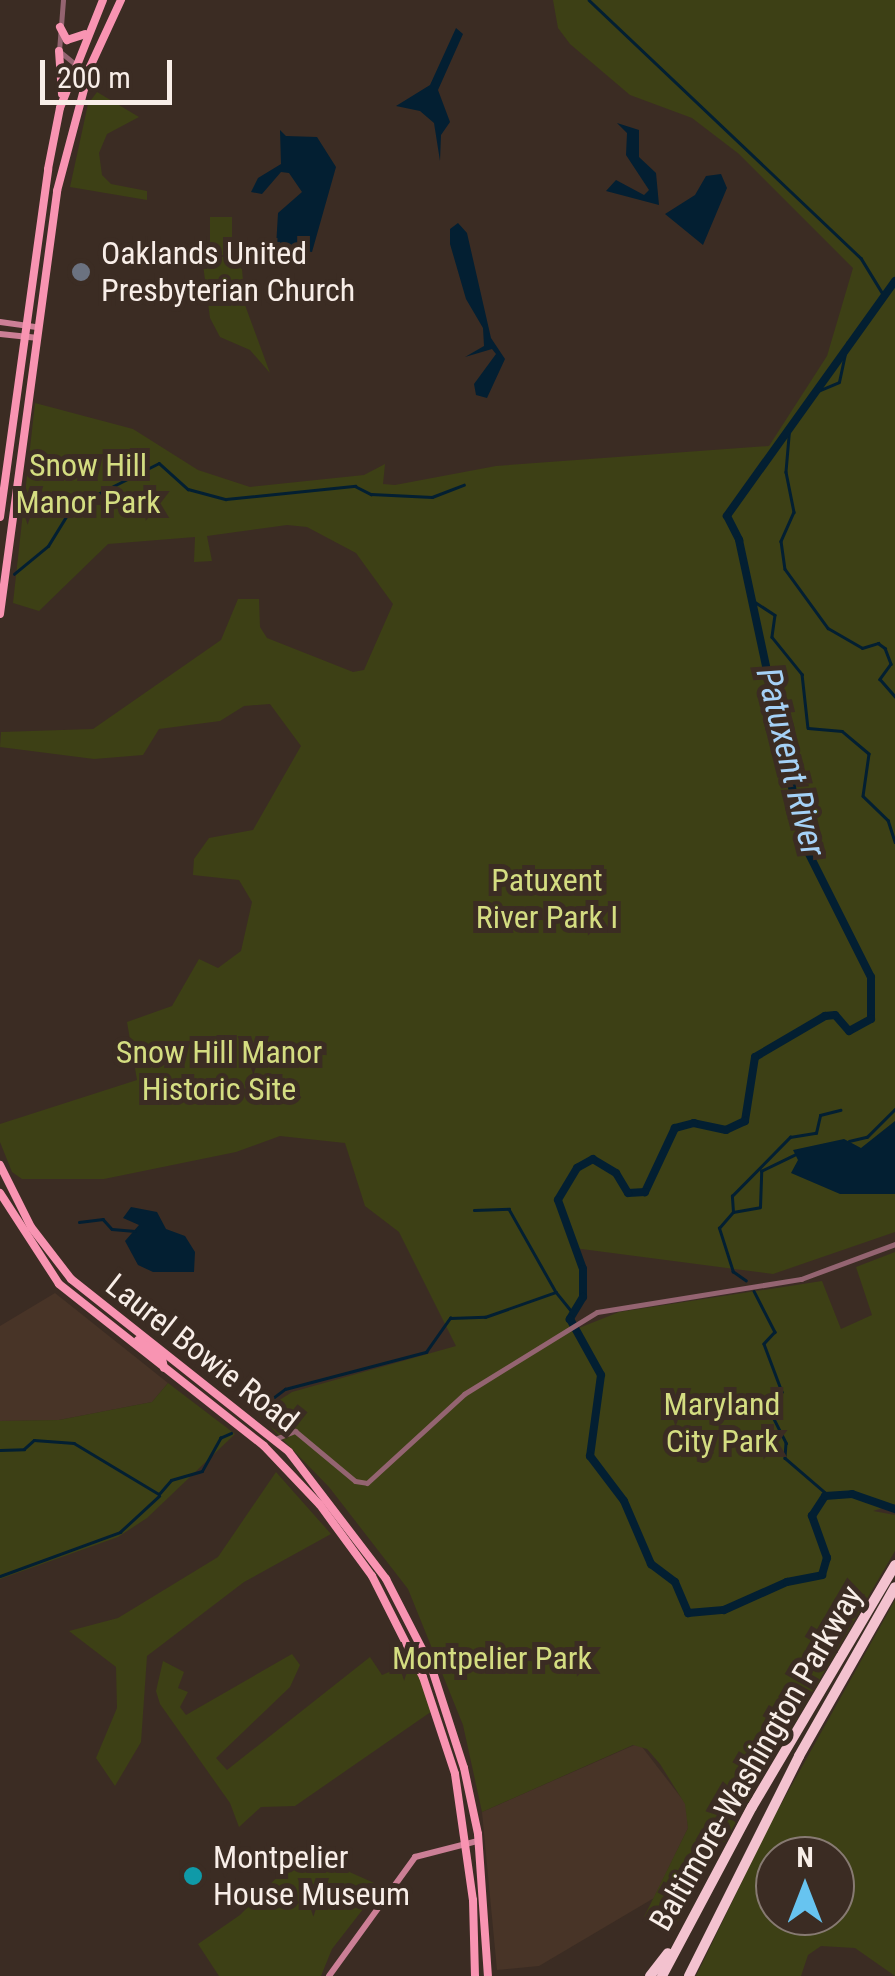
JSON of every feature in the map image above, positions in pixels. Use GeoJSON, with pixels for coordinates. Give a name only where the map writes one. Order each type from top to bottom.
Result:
{"type":"FeatureCollection","features":[{"type":"Feature","properties":{"kind":"highway","name":"Baltimore-Washington Parkway"},"geometry":{"type":"LineString","coordinates":[[662,1976],[700,1902],[895,1565]]}},
{"type":"Feature","properties":{"kind":"highway","name":"Baltimore-Washington Parkway"},"geometry":{"type":"LineString","coordinates":[[689,1976],[799,1756],[895,1587]]}},
{"type":"Feature","properties":{"kind":"highway"},"geometry":{"type":"LineString","coordinates":[[650,1976],[700,1902]]}},
{"type":"Feature","properties":{"kind":"main road"},"geometry":{"type":"LineString","coordinates":[[0,614],[37,326],[69,134],[121,0]]}},
{"type":"Feature","properties":{"kind":"main road"},"geometry":{"type":"LineString","coordinates":[[60,26],[67,40],[80,39],[101,4]]}},
{"type":"Feature","properties":{"kind":"main road"},"geometry":{"type":"LineString","coordinates":[[60,108],[101,4]]}},
{"type":"Feature","properties":{"kind":"main road"},"geometry":{"type":"LineString","coordinates":[[0,517],[24,325],[60,108],[60,51]]}},
{"type":"Feature","properties":{"kind":"main road"},"geometry":{"type":"LineString","coordinates":[[0,322],[37,326]]}},
{"type":"Feature","properties":{"kind":"main road"},"geometry":{"type":"LineString","coordinates":[[0,334],[36,338]]}},
{"type":"Feature","properties":{"kind":"main road","name":"Laurel Bowie Road"},"geometry":{"type":"LineString","coordinates":[[0,1165],[4,1184],[58,1264],[136,1333],[275,1439],[350,1524],[409,1618],[452,1726],[478,1841],[488,1976]]}},
{"type":"Feature","properties":{"kind":"main road","name":"Laurel Bowie Road"},"geometry":{"type":"LineString","coordinates":[[0,1193],[59,1284],[264,1446],[320,1505],[372,1576],[433,1702],[467,1843],[475,1976]]}},
{"type":"Feature","properties":{"kind":"main road"},"geometry":{"type":"LineString","coordinates":[[136,1333],[164,1368]]}},
{"type":"Feature","properties":{"kind":"main road"},"geometry":{"type":"LineString","coordinates":[[329,1976],[415,1857],[478,1841]]}},
{"type":"Feature","properties":{"kind":"street"},"geometry":{"type":"LineString","coordinates":[[63,0],[60,51],[76,65]]}},
{"type":"Feature","properties":{"kind":"street"},"geometry":{"type":"LineString","coordinates":[[275,1439],[295,1431],[363,1484],[464,1394],[567,1326],[629,1302],[801,1279],[895,1244]]}},
{"type":"Feature","properties":{"kind":"shaded area"},"geometry":{"type":"Polygon","coordinates":[[[55,1293],[168,1383],[152,1402],[59,1420],[0,1421],[0,1326],[55,1293]]]}},
{"type":"Feature","properties":{"kind":"shaded area"},"geometry":{"type":"Polygon","coordinates":[[[639,1743],[686,1804],[688,1828],[654,1898],[539,1966],[497,1970],[482,1812],[639,1743]]]}},
{"type":"Feature","properties":{"kind":"green space"},"geometry":{"type":"Polygon","coordinates":[[[553,0],[895,0],[895,1232],[773,1274],[574,1248],[584,1287],[570,1316],[574,1330],[619,1312],[822,1281],[841,1329],[872,1315],[856,1267],[895,1252],[895,1504],[873,1511],[895,1515],[895,1551],[671,1933],[644,1917],[688,1828],[685,1804],[660,1764],[647,1749],[633,1745],[482,1812],[463,1725],[408,1589],[329,1487],[258,1414],[292,1392],[456,1346],[399,1232],[365,1206],[345,1143],[280,1136],[236,1152],[104,1179],[22,1179],[12,1172],[0,1142],[0,1124],[137,1080],[127,1022],[172,1006],[199,959],[218,968],[241,951],[252,902],[239,880],[193,875],[194,859],[209,838],[253,830],[301,746],[270,704],[244,706],[220,721],[159,729],[143,755],[94,759],[0,747],[1,732],[93,729],[221,640],[238,599],[259,599],[260,627],[267,638],[353,672],[364,670],[393,604],[356,553],[307,527],[287,525],[207,536],[212,561],[194,562],[195,537],[108,544],[39,611],[13,603],[35,403],[133,429],[198,470],[250,487],[364,475],[385,464],[383,484],[395,485],[496,466],[769,446],[827,356],[853,268],[739,154],[692,118],[630,95],[570,44],[558,28],[553,0]]]}},
{"type":"Feature","properties":{"kind":"green space"},"geometry":{"type":"Polygon","coordinates":[[[97,92],[139,117],[107,134],[99,153],[102,175],[111,184],[147,191],[147,200],[70,187],[88,104],[97,92]]]}},
{"type":"Feature","properties":{"kind":"green space"},"geometry":{"type":"Polygon","coordinates":[[[210,217],[232,217],[232,255],[210,255],[210,217]]]}},
{"type":"Feature","properties":{"kind":"green space"},"geometry":{"type":"Polygon","coordinates":[[[202,257],[241,257],[245,305],[270,373],[250,350],[220,337],[210,318],[202,257]]]}},
{"type":"Feature","properties":{"kind":"green space"},"geometry":{"type":"Polygon","coordinates":[[[168,1383],[235,1434],[147,1518],[118,1537],[0,1579],[0,1421],[59,1420],[152,1402],[168,1383]]]}},
{"type":"Feature","properties":{"kind":"green space"},"geometry":{"type":"Polygon","coordinates":[[[276,1472],[331,1534],[244,1582],[147,1656],[141,1742],[115,1786],[96,1758],[117,1708],[116,1667],[69,1631],[118,1618],[218,1557],[276,1472]]]}},
{"type":"Feature","properties":{"kind":"green space"},"geometry":{"type":"Polygon","coordinates":[[[895,1600],[895,1976],[855,1948],[821,1946],[808,1955],[801,1976],[696,1976],[755,1855],[755,1936],[855,1936],[855,1836],[764,1836],[895,1600]]]}},
{"type":"Feature","properties":{"kind":"green space"},"geometry":{"type":"Polygon","coordinates":[[[292,1654],[300,1665],[290,1687],[216,1758],[227,1770],[370,1657],[382,1675],[416,1661],[435,1709],[295,1806],[261,1807],[239,1827],[230,1803],[160,1704],[156,1691],[163,1661],[184,1672],[178,1688],[188,1692],[180,1707],[186,1715],[292,1654]]]}},
{"type":"Feature","properties":{"kind":"green space"},"geometry":{"type":"Polygon","coordinates":[[[294,1860],[329,1863],[381,1886],[332,1949],[321,1976],[219,1976],[198,1944],[240,1915],[294,1860]]]}},
{"type":"Feature","properties":{"kind":"water"},"geometry":{"type":"Polygon","coordinates":[[[456,28],[463,34],[438,90],[450,122],[441,135],[440,161],[434,123],[420,111],[396,106],[430,85],[456,28]]]}},
{"type":"Feature","properties":{"kind":"water"},"geometry":{"type":"Polygon","coordinates":[[[617,123],[639,130],[639,157],[656,173],[659,205],[606,191],[616,180],[644,195],[649,190],[626,155],[627,133],[617,123]]]}},
{"type":"Feature","properties":{"kind":"water"},"geometry":{"type":"Polygon","coordinates":[[[280,130],[286,136],[317,137],[336,167],[312,252],[276,247],[278,213],[302,192],[289,173],[281,172],[262,194],[251,192],[258,178],[281,164],[280,130]]]}},
{"type":"Feature","properties":{"kind":"water"},"geometry":{"type":"Polygon","coordinates":[[[721,174],[727,188],[703,245],[665,214],[695,195],[706,176],[721,174]]]}},
{"type":"Feature","properties":{"kind":"water"},"geometry":{"type":"Polygon","coordinates":[[[458,223],[467,233],[491,338],[505,359],[487,398],[476,395],[474,384],[496,354],[492,349],[465,357],[484,346],[483,328],[466,299],[450,244],[450,229],[458,223]]]}},
{"type":"Feature","properties":{"kind":"water"},"geometry":{"type":"Polygon","coordinates":[[[895,1121],[895,1194],[840,1194],[791,1173],[798,1160],[793,1150],[844,1139],[861,1148],[895,1121]]]}},
{"type":"Feature","properties":{"kind":"water"},"geometry":{"type":"Polygon","coordinates":[[[131,1207],[157,1212],[166,1229],[185,1236],[195,1252],[194,1272],[153,1272],[138,1265],[125,1241],[139,1225],[123,1218],[131,1207]]]}},
{"type":"Feature","properties":{"kind":"waterway"},"geometry":{"type":"LineString","coordinates":[[589,0],[861,258],[883,294]]}},
{"type":"Feature","properties":{"kind":"waterway","name":"Patuxent River"},"geometry":{"type":"LineString","coordinates":[[895,281],[727,516],[739,540],[804,844],[871,977],[871,1019],[849,1031],[835,1015],[825,1016],[755,1057],[745,1121],[726,1130],[694,1123],[675,1128],[645,1192],[628,1193],[616,1173],[593,1159],[577,1168],[558,1200],[583,1269],[583,1297],[570,1319],[601,1375],[590,1456],[624,1501],[651,1564],[675,1582],[688,1613],[724,1610],[787,1582],[822,1575],[827,1558],[812,1516],[825,1496],[852,1494],[895,1509]]}},
{"type":"Feature","properties":{"kind":"waterway"},"geometry":{"type":"LineString","coordinates":[[811,394],[839,382],[847,343]]}},
{"type":"Feature","properties":{"kind":"waterway"},"geometry":{"type":"LineString","coordinates":[[790,425],[786,472],[794,512],[781,541],[785,569],[828,628],[862,648],[878,643],[885,648],[891,664],[880,679],[895,696]]}},
{"type":"Feature","properties":{"kind":"waterway"},"geometry":{"type":"LineString","coordinates":[[14,574],[48,546],[72,507],[159,463],[188,489],[226,499],[355,486],[371,494],[432,497],[464,485]]}},
{"type":"Feature","properties":{"kind":"waterway"},"geometry":{"type":"LineString","coordinates":[[752,600],[775,615],[772,637],[802,674],[808,728],[842,731],[869,754],[863,796],[888,820],[895,842]]}},
{"type":"Feature","properties":{"kind":"waterway"},"geometry":{"type":"LineString","coordinates":[[849,1141],[867,1137],[895,1109]]}},
{"type":"Feature","properties":{"kind":"waterway"},"geometry":{"type":"LineString","coordinates":[[746,1281],[733,1272],[719,1228],[733,1212],[732,1196],[790,1137],[816,1133],[820,1115],[840,1110]]}},
{"type":"Feature","properties":{"kind":"waterway"},"geometry":{"type":"LineString","coordinates":[[733,1212],[760,1207],[761,1171],[794,1155]]}},
{"type":"Feature","properties":{"kind":"waterway"},"geometry":{"type":"LineString","coordinates":[[474,1210],[509,1209],[556,1292]]}},
{"type":"Feature","properties":{"kind":"waterway"},"geometry":{"type":"LineString","coordinates":[[79,1222],[103,1219],[112,1229],[135,1231]]}},
{"type":"Feature","properties":{"kind":"waterway"},"geometry":{"type":"LineString","coordinates":[[754,1291],[775,1332],[764,1344],[782,1392],[770,1411],[786,1443],[785,1458],[828,1495]]}},
{"type":"Feature","properties":{"kind":"waterway"},"geometry":{"type":"LineString","coordinates":[[257,1410],[285,1389],[426,1352],[450,1318],[485,1317],[556,1292],[572,1312]]}},
{"type":"Feature","properties":{"kind":"waterway"},"geometry":{"type":"LineString","coordinates":[[0,1450],[24,1449],[34,1440],[74,1443],[159,1494],[171,1480],[202,1471],[220,1438],[231,1433]]}},
{"type":"Feature","properties":{"kind":"waterway"},"geometry":{"type":"LineString","coordinates":[[0,1576],[120,1532],[159,1496]]}},
{"type":"Feature","properties":{"kind":"place","name":"Oaklands United Presbyterian Church"},"geometry":{"type":"Point","coordinates":[81,272]}},
{"type":"Feature","properties":{"kind":"place","name":"Montpelier House Museum"},"geometry":{"type":"Point","coordinates":[193,1876]}},
{"type":"Feature","properties":{"kind":"park label","name":"Snow Hill Manor Park"},"geometry":{"type":"Point","coordinates":[88,484]}},
{"type":"Feature","properties":{"kind":"park label","name":"Patuxent River Park I"},"geometry":{"type":"Point","coordinates":[547,900]}},
{"type":"Feature","properties":{"kind":"park label","name":"Snow Hill Manor Historic Site"},"geometry":{"type":"Point","coordinates":[219,1072]}},
{"type":"Feature","properties":{"kind":"park label","name":"Maryland City Park"},"geometry":{"type":"Point","coordinates":[722,1424]}},
{"type":"Feature","properties":{"kind":"park label","name":"Montpelier Park"},"geometry":{"type":"Point","coordinates":[492,1658]}}]}
